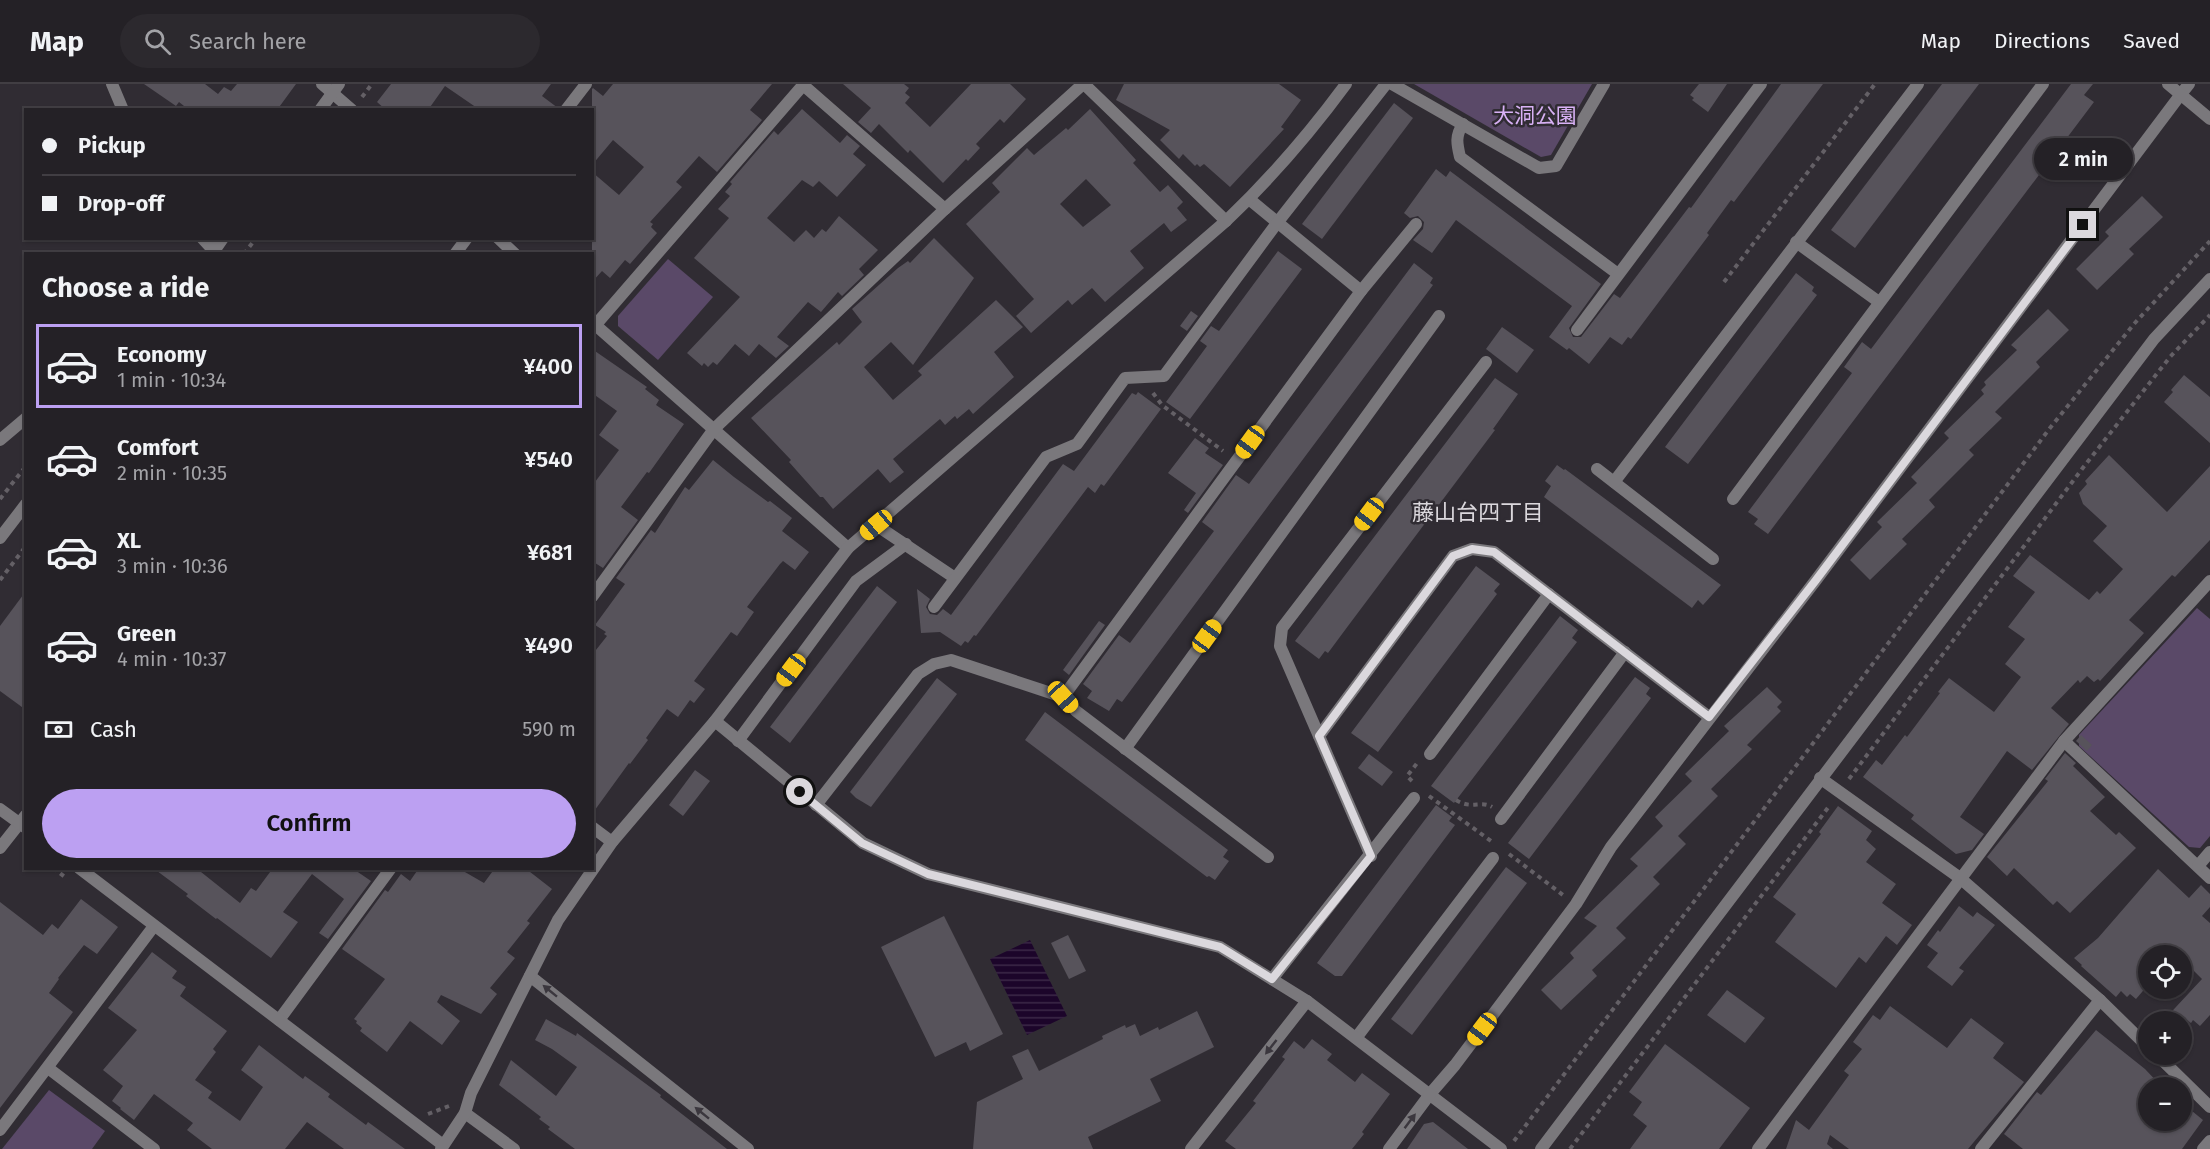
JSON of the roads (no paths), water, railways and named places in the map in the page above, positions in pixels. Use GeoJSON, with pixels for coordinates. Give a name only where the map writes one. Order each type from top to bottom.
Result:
{"type":"FeatureCollection","features":[{"type":"Feature","properties":{"kind":"street"},"geometry":{"type":"LineString","coordinates":[[112,84],[122,108]]}},
{"type":"Feature","properties":{"kind":"street"},"geometry":{"type":"LineString","coordinates":[[322,84],[336,88],[351,108]]}},
{"type":"Feature","properties":{"kind":"street"},"geometry":{"type":"LineString","coordinates":[[568,108],[586,84]]}},
{"type":"Feature","properties":{"kind":"street"},"geometry":{"type":"LineString","coordinates":[[848,548],[594,325],[803,84],[945,210]]}},
{"type":"Feature","properties":{"kind":"street"},"geometry":{"type":"LineString","coordinates":[[594,594],[714,429],[945,210],[1083,84],[1226,221]]}},
{"type":"Feature","properties":{"kind":"street"},"geometry":{"type":"LineString","coordinates":[[594,868],[612,842],[715,721],[848,548],[1226,221],[1314,127],[1346,84]]}},
{"type":"Feature","properties":{"kind":"street"},"geometry":{"type":"LineString","coordinates":[[934,607],[1046,458],[1077,444],[1125,378],[1164,376],[1277,223],[1386,84]]}},
{"type":"Feature","properties":{"kind":"street"},"geometry":{"type":"LineString","coordinates":[[1392,84],[1539,168],[1556,166],[1604,84]]}},
{"type":"Feature","properties":{"kind":"street"},"geometry":{"type":"LineString","coordinates":[[1578,330],[1761,84]]}},
{"type":"Feature","properties":{"kind":"street"},"geometry":{"type":"LineString","coordinates":[[1614,482],[1918,84]]}},
{"type":"Feature","properties":{"kind":"street"},"geometry":{"type":"LineString","coordinates":[[1733,499],[2043,84]]}},
{"type":"Feature","properties":{"kind":"street"},"geometry":{"type":"LineString","coordinates":[[2168,84],[2185,89],[2210,119]]}},
{"type":"Feature","properties":{"kind":"street"},"geometry":{"type":"LineString","coordinates":[[321,108],[336,88]]}},
{"type":"Feature","properties":{"kind":"street"},"geometry":{"type":"LineString","coordinates":[[1389,1149],[1576,904],[1611,847],[2185,89]]}},
{"type":"Feature","properties":{"kind":"street"},"geometry":{"type":"LineString","coordinates":[[1463,124],[1458,131],[1456,142],[1460,157],[1618,274]]}},
{"type":"Feature","properties":{"kind":"street"},"geometry":{"type":"LineString","coordinates":[[1249,199],[1361,291]]}},
{"type":"Feature","properties":{"kind":"street"},"geometry":{"type":"LineString","coordinates":[[1063,697],[1361,291],[1416,224]]}},
{"type":"Feature","properties":{"kind":"street"},"geometry":{"type":"LineString","coordinates":[[204,240],[213,252]]}},
{"type":"Feature","properties":{"kind":"street"},"geometry":{"type":"LineString","coordinates":[[500,240],[513,252]]}},
{"type":"Feature","properties":{"kind":"street"},"geometry":{"type":"LineString","coordinates":[[1796,242],[1880,302]]}},
{"type":"Feature","properties":{"kind":"street"},"geometry":{"type":"LineString","coordinates":[[1541,1149],[2154,339],[2210,279]]}},
{"type":"Feature","properties":{"kind":"street"},"geometry":{"type":"LineString","coordinates":[[1125,749],[1439,316]]}},
{"type":"Feature","properties":{"kind":"street"},"geometry":{"type":"LineString","coordinates":[[1371,856],[1280,646],[1282,628],[1486,362]]}},
{"type":"Feature","properties":{"kind":"street"},"geometry":{"type":"LineString","coordinates":[[0,440],[24,420]]}},
{"type":"Feature","properties":{"kind":"street"},"geometry":{"type":"LineString","coordinates":[[1597,468],[1713,559]]}},
{"type":"Feature","properties":{"kind":"street"},"geometry":{"type":"LineString","coordinates":[[0,538],[24,507]]}},
{"type":"Feature","properties":{"kind":"street"},"geometry":{"type":"LineString","coordinates":[[876,525],[955,578]]}},
{"type":"Feature","properties":{"kind":"street"},"geometry":{"type":"LineString","coordinates":[[738,741],[856,581],[906,544]]}},
{"type":"Feature","properties":{"kind":"street"},"geometry":{"type":"LineString","coordinates":[[1319,736],[1453,556],[1472,549],[1494,552],[1709,717]]}},
{"type":"Feature","properties":{"kind":"street"},"geometry":{"type":"LineString","coordinates":[[1758,1149],[2064,741],[2210,581]]}},
{"type":"Feature","properties":{"kind":"street"},"geometry":{"type":"LineString","coordinates":[[1430,754],[1549,594]]}},
{"type":"Feature","properties":{"kind":"street"},"geometry":{"type":"LineString","coordinates":[[1502,817],[1625,652]]}},
{"type":"Feature","properties":{"kind":"street"},"geometry":{"type":"LineString","coordinates":[[816,805],[918,674],[934,664],[951,660],[1063,697],[1076,711],[1268,857]]}},
{"type":"Feature","properties":{"kind":"street"},"geometry":{"type":"LineString","coordinates":[[715,721],[862,843],[928,874],[1220,947],[1307,1001],[1501,1149]]}},
{"type":"Feature","properties":{"kind":"street"},"geometry":{"type":"LineString","coordinates":[[2064,741],[2210,878]]}},
{"type":"Feature","properties":{"kind":"street"},"geometry":{"type":"LineString","coordinates":[[1820,778],[1960,878],[2100,1000],[2138,1037]]}},
{"type":"Feature","properties":{"kind":"street"},"geometry":{"type":"LineString","coordinates":[[1272,979],[1418,795]]}},
{"type":"Feature","properties":{"kind":"street"},"geometry":{"type":"LineString","coordinates":[[0,808],[23,822],[0,848]]}},
{"type":"Feature","properties":{"kind":"street"},"geometry":{"type":"LineString","coordinates":[[594,828],[612,842]]}},
{"type":"Feature","properties":{"kind":"street"},"geometry":{"type":"LineString","coordinates":[[2198,866],[2210,852]]}},
{"type":"Feature","properties":{"kind":"street"},"geometry":{"type":"LineString","coordinates":[[1356,1038],[1498,854]]}},
{"type":"Feature","properties":{"kind":"street"},"geometry":{"type":"LineString","coordinates":[[82,870],[442,1147],[465,1113],[471,1093],[558,920],[593,870]]}},
{"type":"Feature","properties":{"kind":"street"},"geometry":{"type":"LineString","coordinates":[[279,1020],[385,871]]}},
{"type":"Feature","properties":{"kind":"street"},"geometry":{"type":"LineString","coordinates":[[0,1130],[154,926]]}},
{"type":"Feature","properties":{"kind":"street"},"geometry":{"type":"LineString","coordinates":[[530,975],[748,1149]]}},
{"type":"Feature","properties":{"kind":"street"},"geometry":{"type":"LineString","coordinates":[[1981,1149],[2100,1000]]}},
{"type":"Feature","properties":{"kind":"street"},"geometry":{"type":"LineString","coordinates":[[1191,1149],[1307,1001]]}},
{"type":"Feature","properties":{"kind":"street"},"geometry":{"type":"LineString","coordinates":[[2167,1065],[2210,1107]]}},
{"type":"Feature","properties":{"kind":"street"},"geometry":{"type":"LineString","coordinates":[[48,1068],[154,1149]]}},
{"type":"Feature","properties":{"kind":"street"},"geometry":{"type":"LineString","coordinates":[[465,1113],[514,1149]]}},
{"type":"Feature","properties":{"kind":"street"},"geometry":{"type":"LineString","coordinates":[[2203,1149],[2210,1141]]}},
{"type":"Feature","properties":{"kind":"district","name":"藤山台四丁目"},"geometry":{"type":"Point","coordinates":[1478,512]}},
{"type":"Feature","properties":{"kind":"park label","name":"大洞公園"},"geometry":{"type":"Point","coordinates":[1535,116]}}]}
